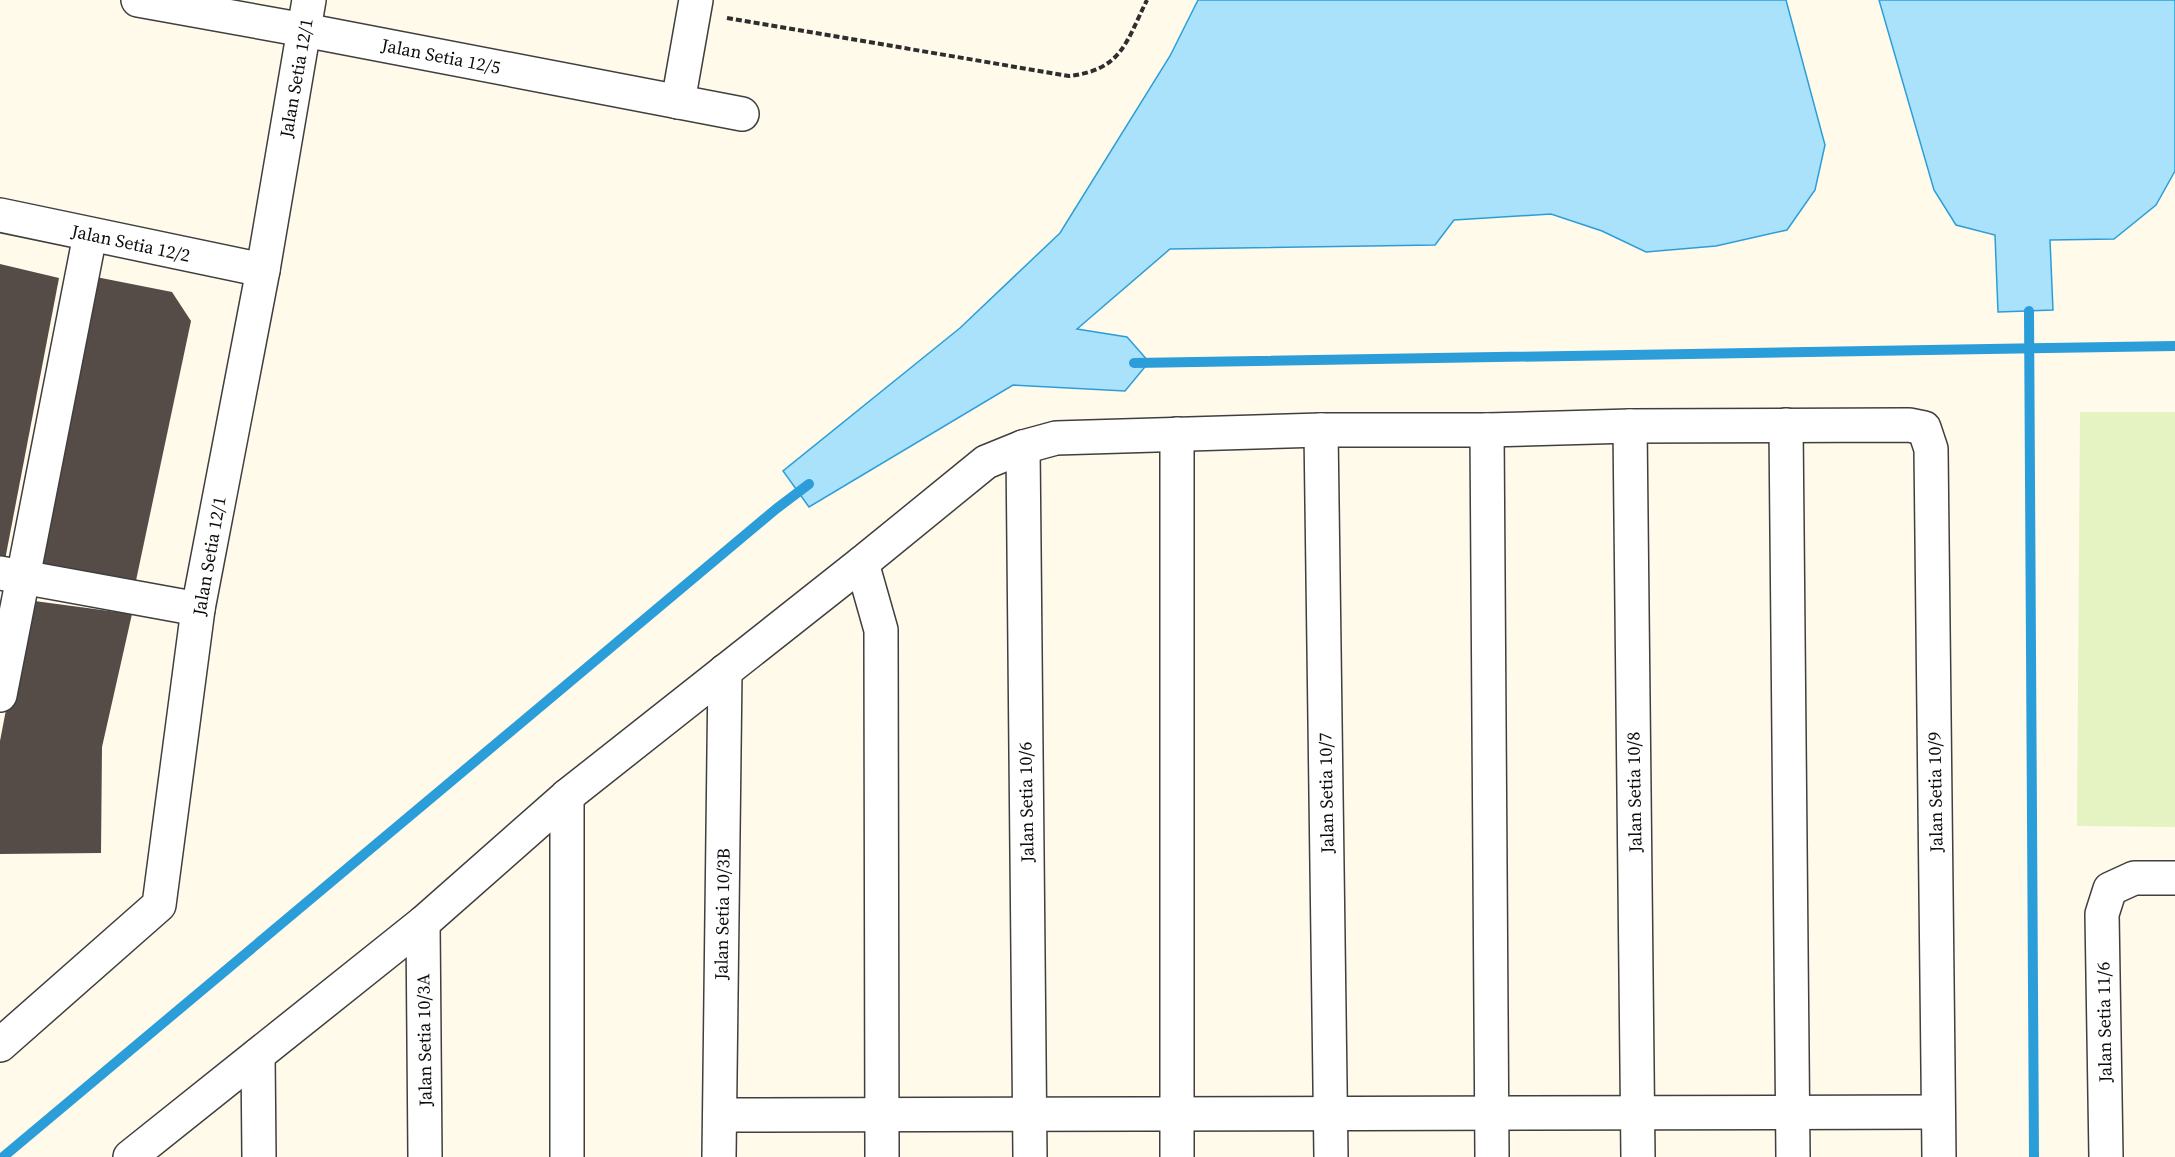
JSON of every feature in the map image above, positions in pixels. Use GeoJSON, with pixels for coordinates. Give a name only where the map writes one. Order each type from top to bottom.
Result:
{"type":"FeatureCollection","features":[{"type":"Feature","properties":{"kind":"street","name":"Jalan Setia 12/5"},"geometry":{"type":"LineString","coordinates":[[138,0],[306,15],[678,102],[742,114]]}},
{"type":"Feature","properties":{"kind":"street"},"geometry":{"type":"LineString","coordinates":[[678,102],[695,6]]}},
{"type":"Feature","properties":{"kind":"street","name":"Jalan Setia 12/1"},"geometry":{"type":"LineString","coordinates":[[2,1035],[159,905],[198,609],[263,270],[306,15]]}},
{"type":"Feature","properties":{"kind":"street","name":"Jalan Setia 12/2"},"geometry":{"type":"LineString","coordinates":[[0,216],[263,270]]}},
{"type":"Feature","properties":{"kind":"street"},"geometry":{"type":"LineString","coordinates":[[0,695],[12,575],[90,235]]}},
{"type":"Feature","properties":{"kind":"street"},"geometry":{"type":"LineString","coordinates":[[130,1157],[423,923],[567,796],[986,462],[1023,447],[1056,438],[1321,430],[1786,425],[1793,1157]]}},
{"type":"Feature","properties":{"kind":"street","name":"Jalan Setia 10/9"},"geometry":{"type":"LineString","coordinates":[[1786,425],[1909,425],[1924,428],[1931,449],[1938,1157]]}},
{"type":"Feature","properties":{"kind":"street","name":"Jalan Setia 10/8"},"geometry":{"type":"LineString","coordinates":[[1630,426],[1638,1157]]}},
{"type":"Feature","properties":{"kind":"street","name":"Jalan Setia 10/7"},"geometry":{"type":"LineString","coordinates":[[1321,430],[1331,1157]]}},
{"type":"Feature","properties":{"kind":"street"},"geometry":{"type":"LineString","coordinates":[[1487,430],[1492,1157]]}},
{"type":"Feature","properties":{"kind":"street"},"geometry":{"type":"LineString","coordinates":[[1177,434],[1177,1157]]}},
{"type":"Feature","properties":{"kind":"street","name":"Jalan Setia 10/6"},"geometry":{"type":"LineString","coordinates":[[1023,447],[1030,1157]]}},
{"type":"Feature","properties":{"kind":"street"},"geometry":{"type":"LineString","coordinates":[[862,563],[881,630],[882,1157]]}},
{"type":"Feature","properties":{"kind":"street"},"geometry":{"type":"LineString","coordinates":[[12,575],[198,609]]}},
{"type":"Feature","properties":{"kind":"street","name":"Jalan Setia 10/3B"},"geometry":{"type":"LineString","coordinates":[[719,1157],[725,671]]}},
{"type":"Feature","properties":{"kind":"street"},"geometry":{"type":"LineString","coordinates":[[567,796],[567,1157]]}},
{"type":"Feature","properties":{"kind":"street","name":"Jalan Setia 11/6"},"geometry":{"type":"LineString","coordinates":[[2106,1157],[2102,914],[2110,889],[2134,878],[2175,878]]}},
{"type":"Feature","properties":{"kind":"street","name":"Jalan Setia 10/3A"},"geometry":{"type":"LineString","coordinates":[[423,923],[425,1157]]}},
{"type":"Feature","properties":{"kind":"street"},"geometry":{"type":"LineString","coordinates":[[258,1054],[259,1157]]}},
{"type":"Feature","properties":{"kind":"street"},"geometry":{"type":"LineString","coordinates":[[720,1115],[1938,1112]]}},
{"type":"Feature","properties":{"kind":"path"},"geometry":{"type":"LineString","coordinates":[[695,6],[1069,76],[1084,75],[1112,62],[1123,50],[1147,0]]}},
{"type":"Feature","properties":{"kind":"green space"},"geometry":{"type":"Polygon","coordinates":[[[2080,412],[2175,412],[2175,827],[2077,826],[2080,412]]]}},
{"type":"Feature","properties":{"kind":"water"},"geometry":{"type":"Polygon","coordinates":[[[1198,0],[1786,0],[1825,145],[1815,190],[1787,230],[1716,246],[1646,252],[1602,231],[1551,214],[1454,220],[1435,245],[1170,249],[1077,329],[1127,337],[1149,362],[1125,391],[1013,385],[809,507],[783,471],[960,328],[1060,233],[1170,56],[1198,0]]]}},
{"type":"Feature","properties":{"kind":"water"},"geometry":{"type":"Polygon","coordinates":[[[1879,0],[2175,0],[2175,171],[2156,205],[2114,239],[2050,240],[2053,310],[1998,312],[1995,235],[1956,225],[1934,190],[1879,0]]]}},
{"type":"Feature","properties":{"kind":"building"},"geometry":{"type":"Polygon","coordinates":[[[0,264],[59,278],[4,565],[0,564],[0,264]]]}},
{"type":"Feature","properties":{"kind":"building"},"geometry":{"type":"Polygon","coordinates":[[[91,276],[172,292],[191,321],[134,590],[33,572],[91,276]]]}},
{"type":"Feature","properties":{"kind":"building"},"geometry":{"type":"Polygon","coordinates":[[[27,600],[132,614],[102,747],[101,853],[0,854],[0,741],[27,600]]]}},
{"type":"Feature","properties":{"kind":"waterway"},"geometry":{"type":"LineString","coordinates":[[2029,311],[2034,1157]]}},
{"type":"Feature","properties":{"kind":"waterway"},"geometry":{"type":"LineString","coordinates":[[1134,363],[2175,346]]}},
{"type":"Feature","properties":{"kind":"waterway"},"geometry":{"type":"LineString","coordinates":[[3,1157],[776,509],[809,484]]}}]}
